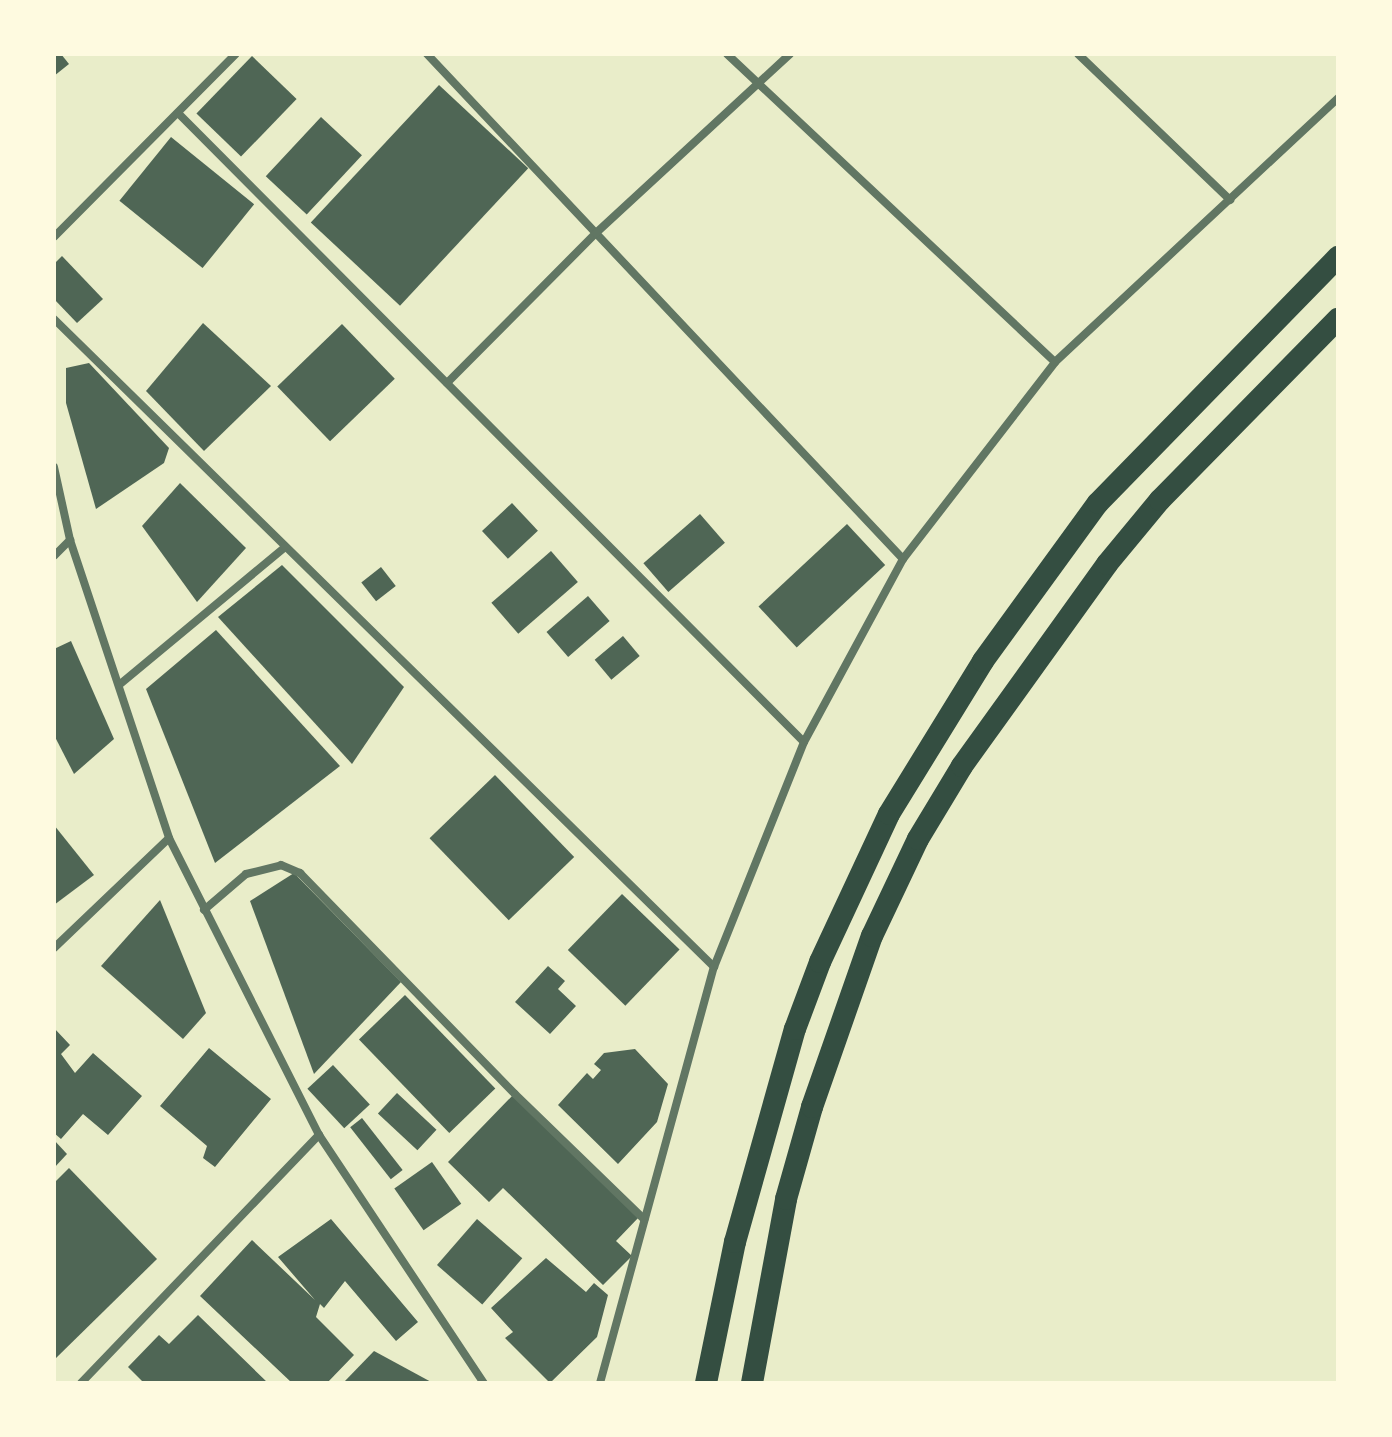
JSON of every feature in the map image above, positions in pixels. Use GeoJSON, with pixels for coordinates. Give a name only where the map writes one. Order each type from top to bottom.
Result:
{"type":"FeatureCollection","features":[{"type":"Feature","properties":{"kind":"highway"},"geometry":{"type":"LineString","coordinates":[[706,1383],[735,1242],[795,1029],[820,962],[889,814],[983,661],[1098,503],[1338,257]]}},
{"type":"Feature","properties":{"kind":"highway"},"geometry":{"type":"LineString","coordinates":[[752,1383],[786,1199],[812,1107],[872,936],[918,839],[962,766],[1107,564],[1160,500],[1338,319]]}},
{"type":"Feature","properties":{"kind":"street"},"geometry":{"type":"LineString","coordinates":[[54,237],[236,54]]}},
{"type":"Feature","properties":{"kind":"street"},"geometry":{"type":"LineString","coordinates":[[427,54],[903,559]]}},
{"type":"Feature","properties":{"kind":"street"},"geometry":{"type":"LineString","coordinates":[[727,54],[1055,362]]}},
{"type":"Feature","properties":{"kind":"street"},"geometry":{"type":"LineString","coordinates":[[447,383],[596,233],[790,54]]}},
{"type":"Feature","properties":{"kind":"street"},"geometry":{"type":"LineString","coordinates":[[1078,54],[1230,200]]}},
{"type":"Feature","properties":{"kind":"street"},"geometry":{"type":"LineString","coordinates":[[600,1383],[714,967],[804,742],[903,559],[1055,362],[1338,98]]}},
{"type":"Feature","properties":{"kind":"street"},"geometry":{"type":"LineString","coordinates":[[178,113],[804,742]]}},
{"type":"Feature","properties":{"kind":"street"},"geometry":{"type":"LineString","coordinates":[[54,319],[714,967]]}},
{"type":"Feature","properties":{"kind":"street"},"geometry":{"type":"LineString","coordinates":[[54,467],[70,540],[169,838],[319,1135],[484,1383]]}},
{"type":"Feature","properties":{"kind":"street"},"geometry":{"type":"LineString","coordinates":[[54,556],[70,540]]}},
{"type":"Feature","properties":{"kind":"street"},"geometry":{"type":"LineString","coordinates":[[119,685],[285,547]]}},
{"type":"Feature","properties":{"kind":"street"},"geometry":{"type":"LineString","coordinates":[[54,948],[169,838]]}},
{"type":"Feature","properties":{"kind":"street"},"geometry":{"type":"LineString","coordinates":[[204,910],[246,874],[281,865],[300,873],[515,1094],[644,1219]]}},
{"type":"Feature","properties":{"kind":"street"},"geometry":{"type":"LineString","coordinates":[[81,1383],[319,1135]]}},
{"type":"Feature","properties":{"kind":"building"},"geometry":{"type":"Polygon","coordinates":[[[54,54],[61,54],[69,64],[54,76],[54,54]]]}},
{"type":"Feature","properties":{"kind":"building"},"geometry":{"type":"Polygon","coordinates":[[[252,56],[297,99],[241,157],[196,114],[252,56]]]}},
{"type":"Feature","properties":{"kind":"building"},"geometry":{"type":"Polygon","coordinates":[[[439,85],[528,168],[400,306],[311,222],[439,85]]]}},
{"type":"Feature","properties":{"kind":"building"},"geometry":{"type":"Polygon","coordinates":[[[321,117],[362,155],[307,214],[266,176],[321,117]]]}},
{"type":"Feature","properties":{"kind":"building"},"geometry":{"type":"Polygon","coordinates":[[[171,137],[254,204],[203,268],[119,201],[171,137]]]}},
{"type":"Feature","properties":{"kind":"building"},"geometry":{"type":"Polygon","coordinates":[[[62,256],[103,299],[77,323],[54,299],[54,264],[62,256]]]}},
{"type":"Feature","properties":{"kind":"building"},"geometry":{"type":"Polygon","coordinates":[[[203,323],[271,386],[204,451],[146,391],[203,323]]]}},
{"type":"Feature","properties":{"kind":"building"},"geometry":{"type":"Polygon","coordinates":[[[342,324],[395,379],[330,441],[277,387],[342,324]]]}},
{"type":"Feature","properties":{"kind":"building"},"geometry":{"type":"Polygon","coordinates":[[[89,363],[169,448],[164,463],[96,509],[66,403],[66,368],[89,363]]]}},
{"type":"Feature","properties":{"kind":"building"},"geometry":{"type":"Polygon","coordinates":[[[180,483],[246,548],[197,602],[142,526],[180,483]]]}},
{"type":"Feature","properties":{"kind":"building"},"geometry":{"type":"Polygon","coordinates":[[[512,503],[538,531],[508,559],[482,531],[512,503]]]}},
{"type":"Feature","properties":{"kind":"building"},"geometry":{"type":"Polygon","coordinates":[[[700,514],[725,543],[668,592],[643,563],[700,514]]]}},
{"type":"Feature","properties":{"kind":"building"},"geometry":{"type":"Polygon","coordinates":[[[847,524],[885,565],[797,647],[759,607],[847,524]]]}},
{"type":"Feature","properties":{"kind":"building"},"geometry":{"type":"Polygon","coordinates":[[[551,551],[578,582],[518,634],[491,603],[551,551]]]}},
{"type":"Feature","properties":{"kind":"building"},"geometry":{"type":"Polygon","coordinates":[[[282,565],[404,687],[352,764],[218,617],[282,565]]]}},
{"type":"Feature","properties":{"kind":"building"},"geometry":{"type":"Polygon","coordinates":[[[381,567],[396,586],[376,601],[361,582],[381,567]]]}},
{"type":"Feature","properties":{"kind":"building"},"geometry":{"type":"Polygon","coordinates":[[[588,596],[610,621],[568,657],[546,632],[588,596]]]}},
{"type":"Feature","properties":{"kind":"building"},"geometry":{"type":"Polygon","coordinates":[[[216,630],[340,766],[215,863],[146,689],[216,630]]]}},
{"type":"Feature","properties":{"kind":"building"},"geometry":{"type":"Polygon","coordinates":[[[623,636],[640,656],[611,680],[595,660],[623,636]]]}},
{"type":"Feature","properties":{"kind":"building"},"geometry":{"type":"Polygon","coordinates":[[[71,641],[114,739],[74,774],[54,735],[54,649],[71,641]]]}},
{"type":"Feature","properties":{"kind":"building"},"geometry":{"type":"Polygon","coordinates":[[[495,775],[574,857],[509,920],[430,838],[495,775]]]}},
{"type":"Feature","properties":{"kind":"building"},"geometry":{"type":"Polygon","coordinates":[[[54,825],[94,875],[54,905],[54,825]]]}},
{"type":"Feature","properties":{"kind":"building"},"geometry":{"type":"Polygon","coordinates":[[[294,873],[401,982],[314,1074],[250,901],[294,873]]]}},
{"type":"Feature","properties":{"kind":"building"},"geometry":{"type":"Polygon","coordinates":[[[622,894],[680,950],[625,1006],[568,950],[622,894]]]}},
{"type":"Feature","properties":{"kind":"building"},"geometry":{"type":"Polygon","coordinates":[[[160,900],[206,1013],[183,1039],[101,966],[160,900]]]}},
{"type":"Feature","properties":{"kind":"building"},"geometry":{"type":"Polygon","coordinates":[[[548,966],[565,981],[558,989],[576,1006],[550,1034],[515,1002],[548,966]]]}},
{"type":"Feature","properties":{"kind":"building"},"geometry":{"type":"Polygon","coordinates":[[[405,995],[495,1089],[449,1133],[359,1039],[405,995]]]}},
{"type":"Feature","properties":{"kind":"building"},"geometry":{"type":"Polygon","coordinates":[[[54,1028],[70,1045],[61,1054],[75,1073],[93,1053],[142,1096],[108,1135],[83,1114],[61,1139],[54,1133],[54,1028]]]}},
{"type":"Feature","properties":{"kind":"building"},"geometry":{"type":"Polygon","coordinates":[[[209,1048],[271,1099],[215,1167],[203,1158],[207,1146],[160,1106],[209,1048]]]}},
{"type":"Feature","properties":{"kind":"building"},"geometry":{"type":"Polygon","coordinates":[[[635,1049],[668,1084],[657,1122],[618,1164],[558,1105],[587,1073],[593,1079],[601,1070],[594,1064],[604,1053],[635,1049]]]}},
{"type":"Feature","properties":{"kind":"building"},"geometry":{"type":"Polygon","coordinates":[[[333,1065],[370,1104],[344,1128],[307,1089],[333,1065]]]}},
{"type":"Feature","properties":{"kind":"building"},"geometry":{"type":"Polygon","coordinates":[[[397,1093],[436,1130],[417,1150],[378,1113],[397,1093]]]}},
{"type":"Feature","properties":{"kind":"building"},"geometry":{"type":"Polygon","coordinates":[[[513,1095],[639,1217],[616,1241],[632,1256],[603,1285],[503,1188],[489,1202],[448,1162],[513,1095]]]}},
{"type":"Feature","properties":{"kind":"building"},"geometry":{"type":"Polygon","coordinates":[[[362,1118],[403,1170],[391,1179],[350,1127],[362,1118]]]}},
{"type":"Feature","properties":{"kind":"building"},"geometry":{"type":"Polygon","coordinates":[[[54,1140],[67,1154],[54,1168],[54,1140]]]}},
{"type":"Feature","properties":{"kind":"building"},"geometry":{"type":"Polygon","coordinates":[[[432,1162],[461,1204],[424,1230],[394,1188],[432,1162]]]}},
{"type":"Feature","properties":{"kind":"building"},"geometry":{"type":"Polygon","coordinates":[[[69,1168],[157,1259],[54,1360],[54,1183],[69,1168]]]}},
{"type":"Feature","properties":{"kind":"building"},"geometry":{"type":"Polygon","coordinates":[[[331,1219],[418,1322],[396,1341],[345,1281],[324,1308],[320,1304],[316,1317],[354,1355],[327,1383],[292,1383],[200,1296],[252,1240],[315,1300],[278,1257],[331,1219]]]}},
{"type":"Feature","properties":{"kind":"building"},"geometry":{"type":"Polygon","coordinates":[[[477,1219],[522,1258],[482,1304],[437,1265],[477,1219]]]}},
{"type":"Feature","properties":{"kind":"building"},"geometry":{"type":"Polygon","coordinates":[[[546,1258],[586,1292],[594,1283],[608,1295],[597,1337],[550,1383],[505,1338],[513,1332],[491,1308],[546,1258]]]}},
{"type":"Feature","properties":{"kind":"building"},"geometry":{"type":"Polygon","coordinates":[[[198,1315],[268,1383],[144,1383],[128,1367],[159,1335],[169,1344],[198,1315]]]}},
{"type":"Feature","properties":{"kind":"building"},"geometry":{"type":"Polygon","coordinates":[[[374,1351],[433,1383],[343,1383],[374,1351]]]}}]}
